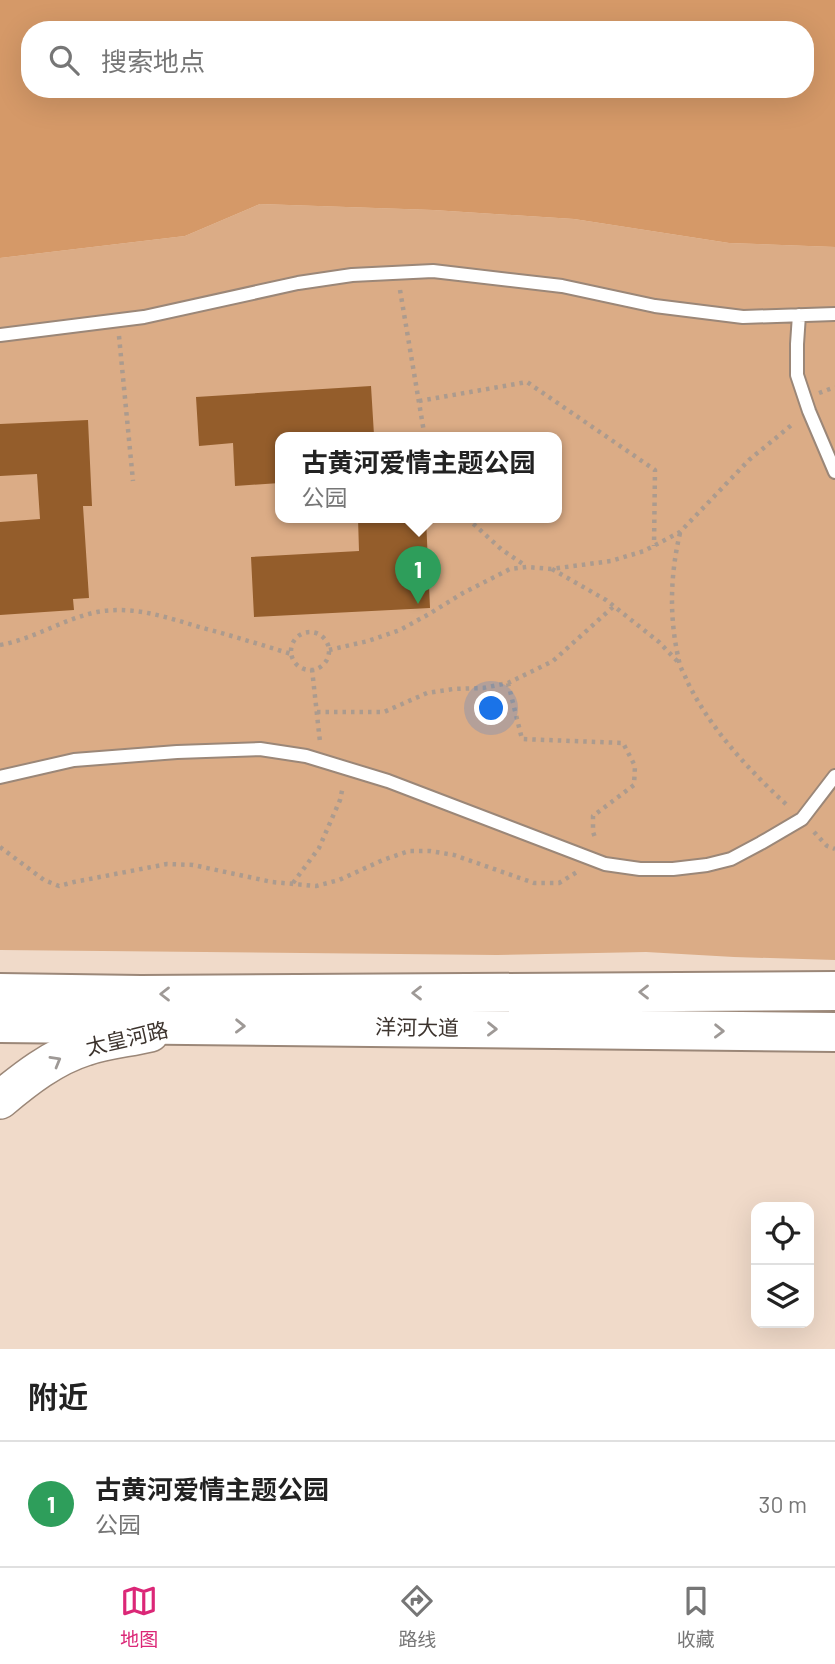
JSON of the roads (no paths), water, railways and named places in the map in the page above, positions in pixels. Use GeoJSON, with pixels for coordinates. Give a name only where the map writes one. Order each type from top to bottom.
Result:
{"type":"FeatureCollection","features":[{"type":"Feature","properties":{"kind":"main road","name":"洋河大道"},"geometry":{"type":"LineString","coordinates":[[5,1019],[73,994],[835,991]]}},
{"type":"Feature","properties":{"kind":"main road","name":"洋河大道"},"geometry":{"type":"LineString","coordinates":[[5,1019],[184,1026],[835,1032]]}},
{"type":"Feature","properties":{"kind":"street","name":"太皇河路"},"geometry":{"type":"LineString","coordinates":[[0,1100],[26,1078],[85,1047],[184,1026]]}},
{"type":"Feature","properties":{"kind":"lane"},"geometry":{"type":"LineString","coordinates":[[0,335],[145,317],[298,283],[352,275],[433,271],[562,286],[654,306],[744,317],[835,314]]}},
{"type":"Feature","properties":{"kind":"lane"},"geometry":{"type":"LineString","coordinates":[[799,315],[797,375],[835,472]]}},
{"type":"Feature","properties":{"kind":"lane"},"geometry":{"type":"LineString","coordinates":[[0,777],[74,760],[260,749],[306,756],[346,767],[605,864],[640,869],[708,866],[731,859],[802,819],[835,776]]}},
{"type":"Feature","properties":{"kind":"place","name":"古黄河爱情主题公园"},"geometry":{"type":"Point","coordinates":[418,604]}}]}
